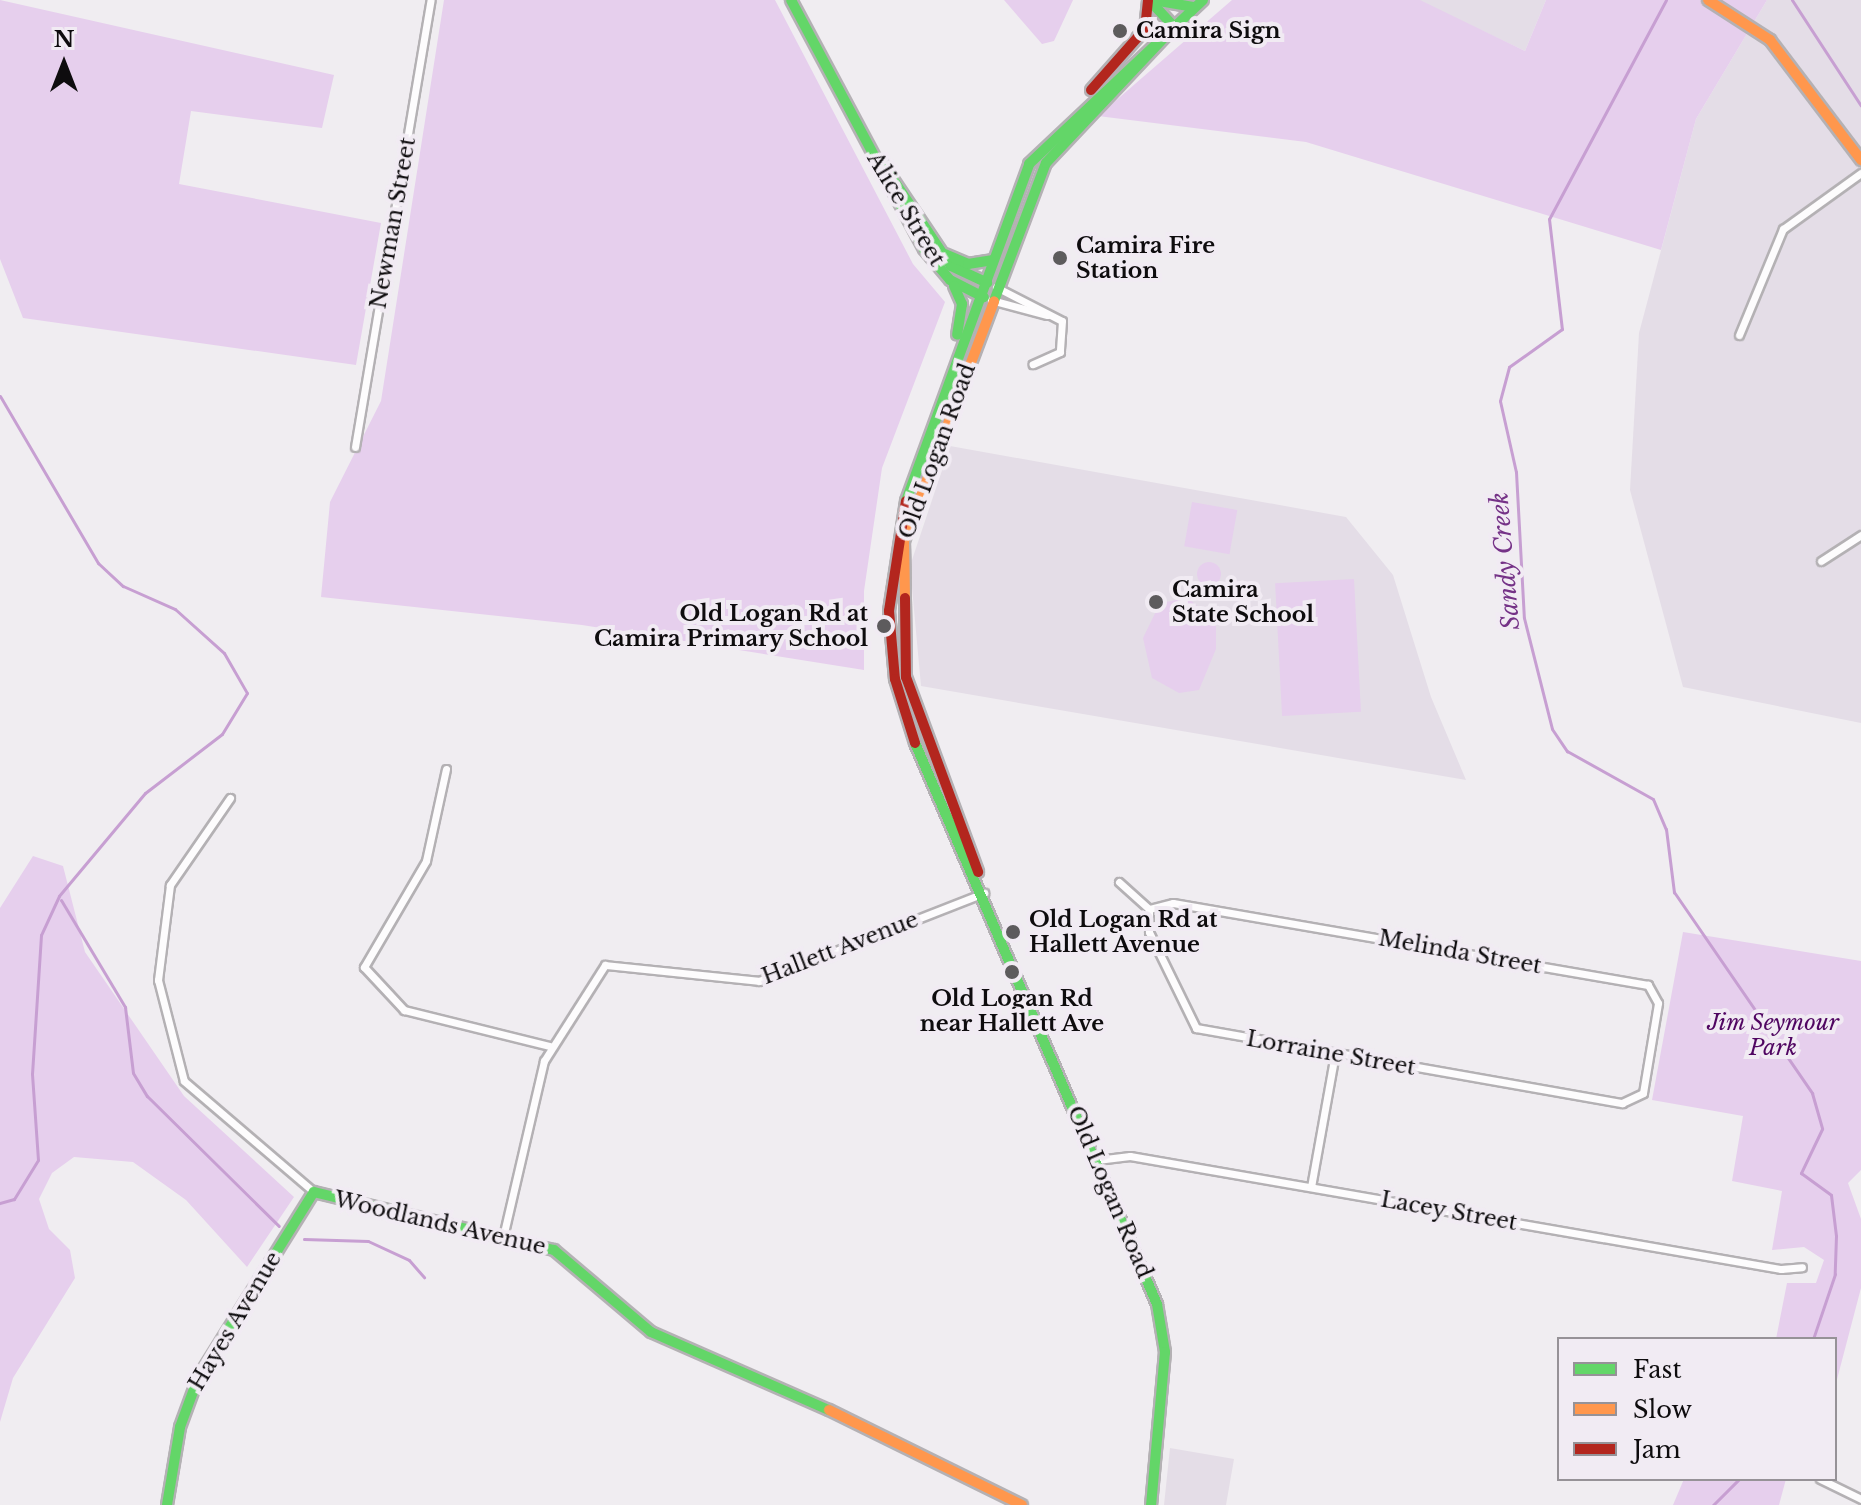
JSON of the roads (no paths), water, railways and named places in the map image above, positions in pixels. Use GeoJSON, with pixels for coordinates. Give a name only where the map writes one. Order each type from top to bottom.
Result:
{"type":"FeatureCollection","features":[{"type":"Feature","properties":{"kind":"main road","name":"Alice Street"},"geometry":{"type":"LineString","coordinates":[[791,0],[924,249],[950,280],[991,300]]}},
{"type":"Feature","properties":{"kind":"main road"},"geometry":{"type":"LineString","coordinates":[[1150,0],[1199,3]]}},
{"type":"Feature","properties":{"kind":"main road"},"geometry":{"type":"LineString","coordinates":[[1150,0],[1174,27]]}},
{"type":"Feature","properties":{"kind":"main road"},"geometry":{"type":"LineString","coordinates":[[1045,143],[1132,50],[1148,24],[1150,0]]}},
{"type":"Feature","properties":{"kind":"main road"},"geometry":{"type":"LineString","coordinates":[[1708,0],[1770,40],[1861,160]]}},
{"type":"Feature","properties":{"kind":"main road"},"geometry":{"type":"LineString","coordinates":[[1045,143],[1199,3]]}},
{"type":"Feature","properties":{"kind":"main road","name":"Old Logan Road"},"geometry":{"type":"LineString","coordinates":[[984,893],[911,695],[901,581],[908,523],[996,287],[1052,154],[1174,27]]}},
{"type":"Feature","properties":{"kind":"main road","name":"Alice Street"},"geometry":{"type":"LineString","coordinates":[[864,139],[938,250],[996,287]]}},
{"type":"Feature","properties":{"kind":"main road","name":"Old Logan Road"},"geometry":{"type":"LineString","coordinates":[[1045,143],[1029,164],[946,384],[898,524],[889,633],[913,738],[984,893],[1097,1160],[1163,1328],[1151,1505]]}},
{"type":"Feature","properties":{"kind":"main road"},"geometry":{"type":"LineString","coordinates":[[938,250],[968,264],[992,260]]}},
{"type":"Feature","properties":{"kind":"main road","name":"Old Logan Road"},"geometry":{"type":"LineString","coordinates":[[946,384],[962,307],[950,280]]}},
{"type":"Feature","properties":{"kind":"main road","name":"Woodlands Avenue"},"geometry":{"type":"LineString","coordinates":[[314,1192],[554,1250],[651,1332],[741,1367],[1022,1505]]}},
{"type":"Feature","properties":{"kind":"main road","name":"Hayes Avenue"},"geometry":{"type":"LineString","coordinates":[[167,1505],[193,1389],[314,1192]]}},
{"type":"Feature","properties":{"kind":"street","name":"Newman Street"},"geometry":{"type":"LineString","coordinates":[[355,447],[431,0]]}},
{"type":"Feature","properties":{"kind":"street"},"geometry":{"type":"LineString","coordinates":[[1739,335],[1783,229],[1861,173]]}},
{"type":"Feature","properties":{"kind":"street"},"geometry":{"type":"LineString","coordinates":[[996,287],[1053,316],[1067,332],[1060,352],[1033,364]]}},
{"type":"Feature","properties":{"kind":"street"},"geometry":{"type":"LineString","coordinates":[[991,300],[1053,316]]}},
{"type":"Feature","properties":{"kind":"street"},"geometry":{"type":"LineString","coordinates":[[1821,561],[1861,535]]}},
{"type":"Feature","properties":{"kind":"street"},"geometry":{"type":"LineString","coordinates":[[446,769],[426,861],[364,967],[404,1010],[550,1046]]}},
{"type":"Feature","properties":{"kind":"street","name":"Woodlands Avenue"},"geometry":{"type":"LineString","coordinates":[[230,798],[170,885],[158,980],[184,1081],[314,1192]]}},
{"type":"Feature","properties":{"kind":"street"},"geometry":{"type":"LineString","coordinates":[[1119,882],[1149,909]]}},
{"type":"Feature","properties":{"kind":"street","name":"Hallett Avenue"},"geometry":{"type":"LineString","coordinates":[[503,1237],[550,1046],[605,965],[759,981],[984,893]]}},
{"type":"Feature","properties":{"kind":"street","name":"Melinda Street"},"geometry":{"type":"LineString","coordinates":[[1149,909],[1173,903],[1648,985],[1658,1003],[1636,1102]]}},
{"type":"Feature","properties":{"kind":"street","name":"Lorraine Street"},"geometry":{"type":"LineString","coordinates":[[1149,909],[1149,932],[1196,1028],[1636,1102]]}},
{"type":"Feature","properties":{"kind":"street"},"geometry":{"type":"LineString","coordinates":[[1311,1187],[1335,1053]]}},
{"type":"Feature","properties":{"kind":"street","name":"Lacey Street"},"geometry":{"type":"LineString","coordinates":[[1097,1160],[1130,1156],[1781,1269],[1802,1267]]}},
{"type":"Feature","properties":{"kind":"street"},"geometry":{"type":"LineString","coordinates":[[1824,1481],[1861,1499]]}},
{"type":"Feature","properties":{"kind":"waterway","name":"Sandy Creek"},"geometry":{"type":"LineString","coordinates":[[1666,0],[1549,219],[1562,329],[1509,367],[1500,401],[1516,472],[1524,618],[1552,729],[1567,751],[1653,799],[1666,829],[1674,892],[1812,1093],[1822,1129],[1801,1173],[1831,1195],[1836,1236],[1835,1274],[1814,1337]]}},
{"type":"Feature","properties":{"kind":"waterway"},"geometry":{"type":"LineString","coordinates":[[1792,0],[1861,106]]}},
{"type":"Feature","properties":{"kind":"waterway"},"geometry":{"type":"LineString","coordinates":[[0,396],[98,563],[123,586],[175,609],[224,653],[247,693],[222,734],[145,793],[59,896],[41,935],[32,1074],[38,1160],[14,1199],[0,1203]]}},
{"type":"Feature","properties":{"kind":"waterway"},"geometry":{"type":"LineString","coordinates":[[61,900],[125,1007],[133,1073],[147,1096],[279,1226]]}},
{"type":"Feature","properties":{"kind":"waterway"},"geometry":{"type":"LineString","coordinates":[[304,1239],[368,1241],[409,1260],[424,1277]]}},
{"type":"Feature","properties":{"kind":"waterway","name":"Sandy Creek"},"geometry":{"type":"LineString","coordinates":[[1713,1505],[1737,1481]]}},
{"type":"Feature","properties":{"kind":"place","name":"Camira Sign"},"geometry":{"type":"Point","coordinates":[1120,31]}},
{"type":"Feature","properties":{"kind":"place","name":"Camira Fire Station"},"geometry":{"type":"Point","coordinates":[1060,258]}},
{"type":"Feature","properties":{"kind":"place","name":"Camira State School"},"geometry":{"type":"Point","coordinates":[1156,602]}},
{"type":"Feature","properties":{"kind":"place","name":"Old Logan Rd at Camira Primary School"},"geometry":{"type":"Point","coordinates":[884,626]}},
{"type":"Feature","properties":{"kind":"place","name":"Old Logan Rd at Hallett Avenue"},"geometry":{"type":"Point","coordinates":[1013,932]}},
{"type":"Feature","properties":{"kind":"place","name":"Old Logan Rd near Hallett Ave"},"geometry":{"type":"Point","coordinates":[1012,972]}},
{"type":"Feature","properties":{"kind":"park label","name":"Jim Seymour Park"},"geometry":{"type":"Point","coordinates":[1773,1034]}}]}
